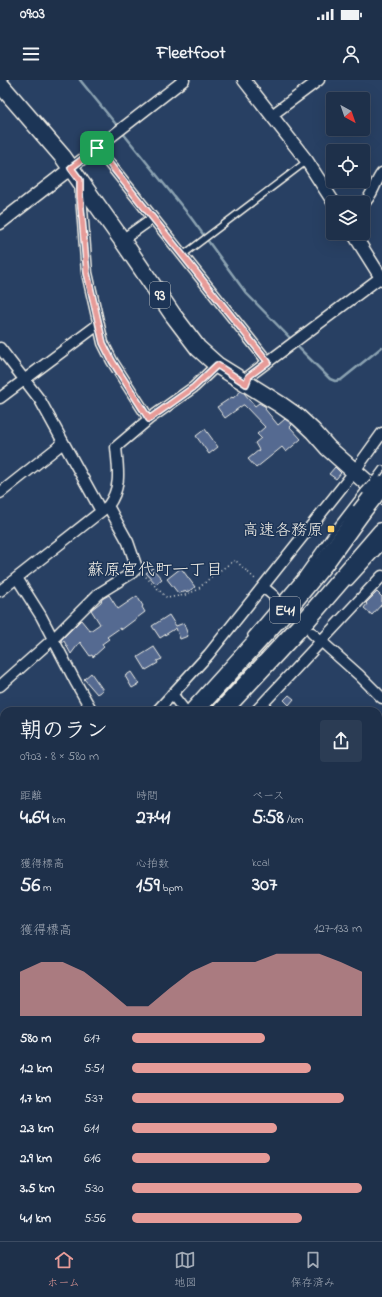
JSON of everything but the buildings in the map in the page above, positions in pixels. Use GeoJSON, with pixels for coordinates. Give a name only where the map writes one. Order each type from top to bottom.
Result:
{"type":"FeatureCollection","features":[{"type":"Feature","properties":{"kind":"highway","name":"E41"},"geometry":{"type":"LineString","coordinates":[[202,702],[290,605],[325,562],[361,512],[378,482]]}},
{"type":"Feature","properties":{"kind":"highway","name":"E41"},"geometry":{"type":"LineString","coordinates":[[226,707],[318,607],[382,532]]}},
{"type":"Feature","properties":{"kind":"main road","name":"93"},"geometry":{"type":"LineString","coordinates":[[0,84],[75,174],[173,315],[198,348],[217,365],[298,417],[328,448],[382,496]]}},
{"type":"Feature","properties":{"kind":"street"},"geometry":{"type":"LineString","coordinates":[[0,223],[75,174],[97,148],[184,80]]}},
{"type":"Feature","properties":{"kind":"street"},"geometry":{"type":"LineString","coordinates":[[244,80],[307,161],[330,196]]}},
{"type":"Feature","properties":{"kind":"street"},"geometry":{"type":"LineString","coordinates":[[272,115],[319,80]]}},
{"type":"Feature","properties":{"kind":"street"},"geometry":{"type":"LineString","coordinates":[[97,148],[268,362]]}},
{"type":"Feature","properties":{"kind":"street"},"geometry":{"type":"LineString","coordinates":[[370,197],[377,180],[382,173]]}},
{"type":"Feature","properties":{"kind":"street"},"geometry":{"type":"LineString","coordinates":[[75,174],[80,196],[87,273],[103,343],[112,361],[149,419]]}},
{"type":"Feature","properties":{"kind":"street"},"geometry":{"type":"LineString","coordinates":[[122,240],[153,218]]}},
{"type":"Feature","properties":{"kind":"street"},"geometry":{"type":"LineString","coordinates":[[246,384],[249,376],[381,278],[357,240]]}},
{"type":"Feature","properties":{"kind":"street"},"geometry":{"type":"LineString","coordinates":[[0,398],[99,324]]}},
{"type":"Feature","properties":{"kind":"street"},"geometry":{"type":"LineString","coordinates":[[0,348],[40,400],[63,443],[104,508],[128,542],[137,568],[132,574],[98,594],[53,639],[0,686]]}},
{"type":"Feature","properties":{"kind":"street"},"geometry":{"type":"LineString","coordinates":[[0,590],[104,508],[115,497],[119,480],[116,447],[149,419],[194,387],[217,365]]}},
{"type":"Feature","properties":{"kind":"street"},"geometry":{"type":"LineString","coordinates":[[161,707],[209,654],[354,472],[382,433]]}},
{"type":"Feature","properties":{"kind":"street"},"geometry":{"type":"LineString","coordinates":[[0,493],[63,443]]}},
{"type":"Feature","properties":{"kind":"street"},"geometry":{"type":"LineString","coordinates":[[260,707],[382,576]]}},
{"type":"Feature","properties":{"kind":"street"},"geometry":{"type":"LineString","coordinates":[[17,578],[41,616],[90,707]]}},
{"type":"Feature","properties":{"kind":"street"},"geometry":{"type":"LineString","coordinates":[[263,587],[274,596]]}},
{"type":"Feature","properties":{"kind":"street"},"geometry":{"type":"LineString","coordinates":[[312,633],[359,675],[382,698]]}},
{"type":"Feature","properties":{"kind":"street"},"geometry":{"type":"LineString","coordinates":[[172,694],[182,707]]}},
{"type":"Feature","properties":{"kind":"lane"},"geometry":{"type":"LineString","coordinates":[[183,255],[307,161]]}},
{"type":"Feature","properties":{"kind":"lane"},"geometry":{"type":"LineString","coordinates":[[246,642],[302,575],[364,491],[378,482],[382,469]]}},
{"type":"Feature","properties":{"kind":"lane"},"geometry":{"type":"LineString","coordinates":[[347,586],[382,547]]}},
{"type":"Feature","properties":{"kind":"lane"},"geometry":{"type":"LineString","coordinates":[[276,653],[325,608]]}},
{"type":"Feature","properties":{"kind":"lane"},"geometry":{"type":"LineString","coordinates":[[202,702],[227,665]]}},
{"type":"Feature","properties":{"kind":"path"},"geometry":{"type":"LineString","coordinates":[[137,568],[167,598],[185,595],[197,590],[212,576],[235,560],[263,587]]}},
{"type":"Feature","properties":{"kind":"waterway"},"geometry":{"type":"LineString","coordinates":[[80,80],[119,128]]}},
{"type":"Feature","properties":{"kind":"waterway"},"geometry":{"type":"LineString","coordinates":[[122,132],[189,215],[246,293],[292,340]]}},
{"type":"Feature","properties":{"kind":"waterway"},"geometry":{"type":"LineString","coordinates":[[295,344],[330,379],[335,381],[341,380],[382,347]]}},
{"type":"Feature","properties":{"kind":"tunnel"},"geometry":{"type":"LineString","coordinates":[[274,596],[305,626]]}},
{"type":"Feature","properties":{"kind":"place","name":"高速各務原"},"geometry":{"type":"Point","coordinates":[331,529]}},
{"type":"Feature","properties":{"kind":"district","name":"蘇原宮代町一丁目"},"geometry":{"type":"Point","coordinates":[155,569]}},
{"type":"Feature","properties":{"kind":"route"},"geometry":{"type":"LineString","coordinates":[[97,148],[268,362],[249,376],[246,384],[217,365],[194,387],[149,419],[112,361],[103,343],[87,273],[80,196],[80,180],[71,168],[97,148]]}}]}
